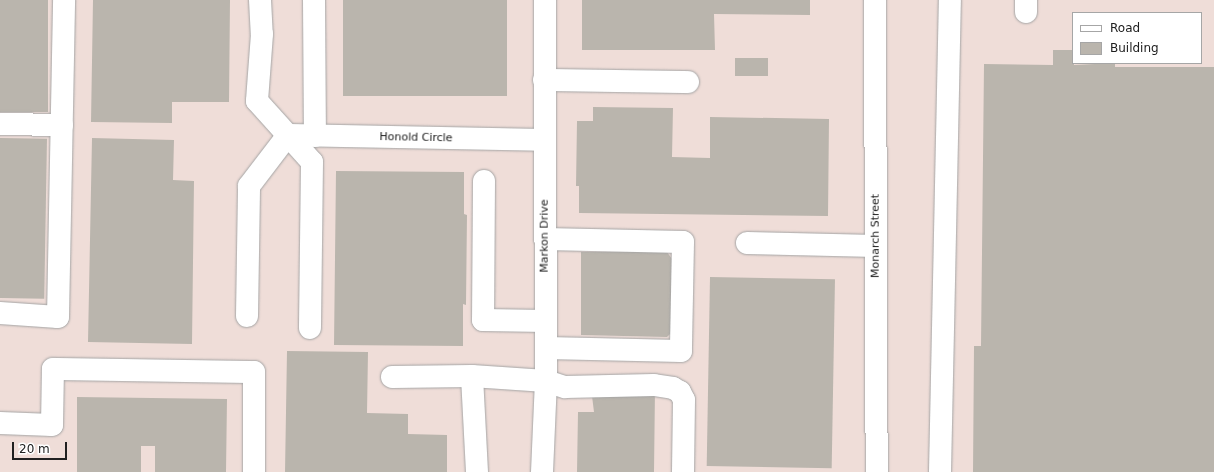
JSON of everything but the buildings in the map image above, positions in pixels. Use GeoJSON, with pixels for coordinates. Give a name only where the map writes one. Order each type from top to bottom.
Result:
{"type":"FeatureCollection","features":[{"type":"Feature","properties":{"kind":"street"},"geometry":{"type":"LineString","coordinates":[[0,313],[58,317],[64,0]]}},
{"type":"Feature","properties":{"kind":"street"},"geometry":{"type":"LineString","coordinates":[[260,0],[262,34],[257,101],[312,162],[310,328]]}},
{"type":"Feature","properties":{"kind":"street"},"geometry":{"type":"LineString","coordinates":[[314,0],[314,136]]}},
{"type":"Feature","properties":{"kind":"street","name":"Markon Drive"},"geometry":{"type":"LineString","coordinates":[[542,472],[546,381],[544,140],[545,0]]}},
{"type":"Feature","properties":{"kind":"street","name":"Monarch Street"},"geometry":{"type":"LineString","coordinates":[[875,0],[877,472]]}},
{"type":"Feature","properties":{"kind":"street"},"geometry":{"type":"LineString","coordinates":[[940,472],[950,0]]}},
{"type":"Feature","properties":{"kind":"street"},"geometry":{"type":"LineString","coordinates":[[544,80],[688,82]]}},
{"type":"Feature","properties":{"kind":"street"},"geometry":{"type":"LineString","coordinates":[[0,124],[62,125]]}},
{"type":"Feature","properties":{"kind":"street"},"geometry":{"type":"LineString","coordinates":[[247,316],[250,186],[288,135]]}},
{"type":"Feature","properties":{"kind":"street","name":"Honold Circle"},"geometry":{"type":"LineString","coordinates":[[288,135],[544,140]]}},
{"type":"Feature","properties":{"kind":"street"},"geometry":{"type":"LineString","coordinates":[[484,181],[483,320],[546,321]]}},
{"type":"Feature","properties":{"kind":"street"},"geometry":{"type":"LineString","coordinates":[[545,239],[682,242],[681,351],[546,348]]}},
{"type":"Feature","properties":{"kind":"street"},"geometry":{"type":"LineString","coordinates":[[748,243],[876,246]]}},
{"type":"Feature","properties":{"kind":"street"},"geometry":{"type":"LineString","coordinates":[[0,423],[52,425],[53,369],[254,372],[254,472]]}},
{"type":"Feature","properties":{"kind":"street"},"geometry":{"type":"LineString","coordinates":[[472,376],[477,472]]}},
{"type":"Feature","properties":{"kind":"street"},"geometry":{"type":"LineString","coordinates":[[392,377],[472,376],[546,381],[565,386],[654,385],[680,392],[684,400],[685,413],[683,472]]}},
{"type":"Feature","properties":{"kind":"shaded area"},"geometry":{"type":"Polygon","coordinates":[[[0,0],[1214,0],[1214,472],[0,472],[0,0]]]}}]}
